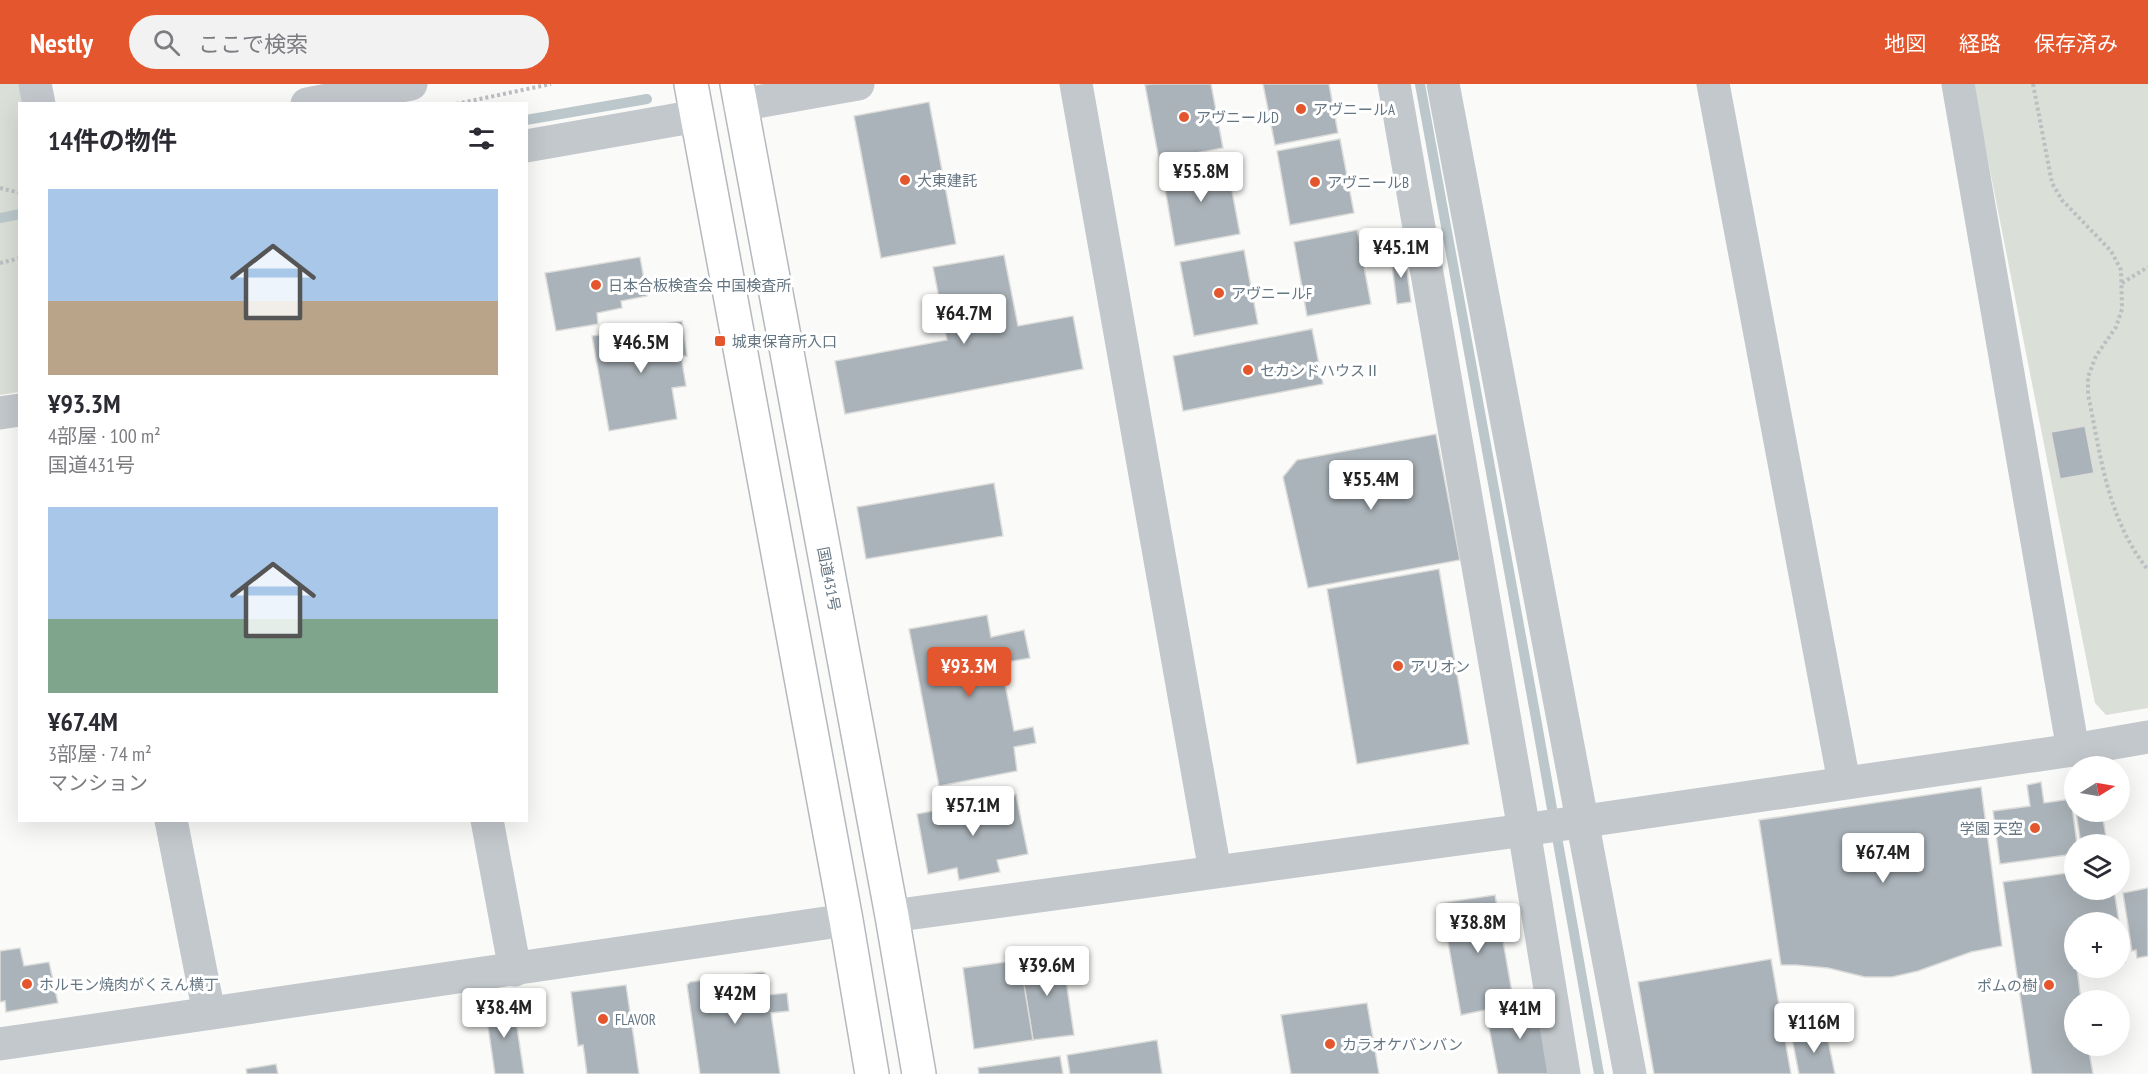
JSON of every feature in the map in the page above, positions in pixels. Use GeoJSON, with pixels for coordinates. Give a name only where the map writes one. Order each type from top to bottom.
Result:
{"type":"FeatureCollection","features":[{"type":"Feature","properties":{"kind":"highway"},"geometry":{"type":"LineString","coordinates":[[691,84],[846,920],[872,1074]]}},
{"type":"Feature","properties":{"kind":"highway","name":"国道431号"},"geometry":{"type":"LineString","coordinates":[[739,95],[892,916],[919,1074]]}},
{"type":"Feature","properties":{"kind":"street"},"geometry":{"type":"LineString","coordinates":[[35,84],[39,102]]}},
{"type":"Feature","properties":{"kind":"street"},"geometry":{"type":"LineString","coordinates":[[314,102],[354,89],[411,84]]}},
{"type":"Feature","properties":{"kind":"street"},"geometry":{"type":"LineString","coordinates":[[739,95],[858,84]]}},
{"type":"Feature","properties":{"kind":"street"},"geometry":{"type":"LineString","coordinates":[[1076,84],[1215,871]]}},
{"type":"Feature","properties":{"kind":"street"},"geometry":{"type":"LineString","coordinates":[[1394,84],[1524,830],[1564,1074]]}},
{"type":"Feature","properties":{"kind":"street"},"geometry":{"type":"LineString","coordinates":[[1443,84],[1630,1074]]}},
{"type":"Feature","properties":{"kind":"street"},"geometry":{"type":"LineString","coordinates":[[1713,84],[1844,782]]}},
{"type":"Feature","properties":{"kind":"street"},"geometry":{"type":"LineString","coordinates":[[1958,84],[2073,750]]}},
{"type":"Feature","properties":{"kind":"street"},"geometry":{"type":"LineString","coordinates":[[528,146],[697,116]]}},
{"type":"Feature","properties":{"kind":"street"},"geometry":{"type":"LineString","coordinates":[[0,413],[18,410]]}},
{"type":"Feature","properties":{"kind":"street"},"geometry":{"type":"LineString","coordinates":[[892,916],[1524,830],[2073,750],[2148,736]]}},
{"type":"Feature","properties":{"kind":"street"},"geometry":{"type":"LineString","coordinates":[[171,822],[208,1013]]}},
{"type":"Feature","properties":{"kind":"street"},"geometry":{"type":"LineString","coordinates":[[487,822],[515,970]]}},
{"type":"Feature","properties":{"kind":"street"},"geometry":{"type":"LineString","coordinates":[[0,1044],[846,920]]}},
{"type":"Feature","properties":{"kind":"path"},"geometry":{"type":"LineString","coordinates":[[466,102],[551,84]]}},
{"type":"Feature","properties":{"kind":"path"},"geometry":{"type":"LineString","coordinates":[[2033,84],[2052,183],[2062,200],[2111,251],[2121,270],[2121,309],[2116,327],[2096,356],[2088,377],[2088,394],[2111,502],[2121,529],[2135,554],[2148,570]]}},
{"type":"Feature","properties":{"kind":"path"},"geometry":{"type":"LineString","coordinates":[[0,188],[18,193]]}},
{"type":"Feature","properties":{"kind":"path"},"geometry":{"type":"LineString","coordinates":[[0,263],[18,258]]}},
{"type":"Feature","properties":{"kind":"path"},"geometry":{"type":"LineString","coordinates":[[2122,283],[2148,267]]}},
{"type":"Feature","properties":{"kind":"shaded area"},"geometry":{"type":"Polygon","coordinates":[[[0,84],[22,84],[25,102],[18,102],[18,392],[0,395],[0,84]]]}},
{"type":"Feature","properties":{"kind":"shaded area"},"geometry":{"type":"Polygon","coordinates":[[[1973,84],[2148,84],[2148,708],[2106,715],[2095,703],[1973,84]]]}},
{"type":"Feature","properties":{"kind":"building","name":"アヴニールD"},"geometry":{"type":"Polygon","coordinates":[[[1211,84],[1223,148],[1159,160],[1145,85],[1211,84]]]}},
{"type":"Feature","properties":{"kind":"building","name":"アヴニールA"},"geometry":{"type":"Polygon","coordinates":[[[1263,84],[1329,84],[1338,133],[1275,145],[1263,84]]]}},
{"type":"Feature","properties":{"kind":"building","name":"大東建託"},"geometry":{"type":"Polygon","coordinates":[[[929,102],[956,244],[881,258],[854,116],[929,102]]]}},
{"type":"Feature","properties":{"kind":"building","name":"アヴニールB"},"geometry":{"type":"Polygon","coordinates":[[[1340,139],[1354,213],[1290,225],[1277,151],[1340,139]]]}},
{"type":"Feature","properties":{"kind":"building"},"geometry":{"type":"Polygon","coordinates":[[[1226,159],[1240,234],[1175,246],[1162,171],[1226,159]]]}},
{"type":"Feature","properties":{"kind":"building"},"geometry":{"type":"Polygon","coordinates":[[[1357,230],[1371,304],[1307,316],[1294,242],[1357,230]]]}},
{"type":"Feature","properties":{"kind":"building","name":"アヴニールF"},"geometry":{"type":"Polygon","coordinates":[[[1244,250],[1258,324],[1194,336],[1180,262],[1244,250]]]}},
{"type":"Feature","properties":{"kind":"building"},"geometry":{"type":"Polygon","coordinates":[[[1004,255],[1018,326],[1073,316],[1083,369],[845,414],[835,361],[947,340],[933,267],[1004,255]]]}},
{"type":"Feature","properties":{"kind":"building"},"geometry":{"type":"Polygon","coordinates":[[[1405,255],[1411,302],[1397,304],[1391,257],[1405,255]]]}},
{"type":"Feature","properties":{"kind":"building","name":"日本合板検査会 中国検査所"},"geometry":{"type":"Polygon","coordinates":[[[640,257],[647,296],[621,301],[622,308],[597,313],[598,324],[556,331],[545,273],[640,257]]]}},
{"type":"Feature","properties":{"kind":"building"},"geometry":{"type":"Polygon","coordinates":[[[682,321],[687,356],[681,356],[686,386],[672,388],[677,419],[609,431],[592,336],[682,321]]]}},
{"type":"Feature","properties":{"kind":"building","name":"セカンドハウスⅡ"},"geometry":{"type":"Polygon","coordinates":[[[1312,329],[1323,384],[1183,411],[1173,356],[1312,329]]]}},
{"type":"Feature","properties":{"kind":"building"},"geometry":{"type":"Polygon","coordinates":[[[2085,426],[2094,473],[2060,479],[2051,432],[2085,426]]]}},
{"type":"Feature","properties":{"kind":"building"},"geometry":{"type":"Polygon","coordinates":[[[1436,434],[1460,560],[1308,588],[1283,477],[1297,460],[1436,434]]]}},
{"type":"Feature","properties":{"kind":"building"},"geometry":{"type":"Polygon","coordinates":[[[994,483],[1003,536],[866,559],[857,507],[994,483]]]}},
{"type":"Feature","properties":{"kind":"building","name":"アリオン"},"geometry":{"type":"Polygon","coordinates":[[[1439,569],[1469,744],[1357,764],[1327,589],[1439,569]]]}},
{"type":"Feature","properties":{"kind":"building"},"geometry":{"type":"Polygon","coordinates":[[[987,615],[991,637],[1024,630],[1030,658],[1001,663],[1014,731],[1033,727],[1036,743],[1014,747],[1017,771],[939,786],[909,629],[987,615]]]}},
{"type":"Feature","properties":{"kind":"building","name":"学園 天空"},"geometry":{"type":"Polygon","coordinates":[[[2041,782],[2044,803],[2064,800],[2064,822],[2074,822],[2076,834],[2064,834],[2064,855],[2000,864],[1993,811],[2030,806],[2027,785],[2041,782]]]}},
{"type":"Feature","properties":{"kind":"building"},"geometry":{"type":"Polygon","coordinates":[[[1981,787],[2002,946],[1971,952],[1918,971],[1892,977],[1865,977],[1828,968],[1781,965],[1759,820],[1981,787]]]}},
{"type":"Feature","properties":{"kind":"building"},"geometry":{"type":"Polygon","coordinates":[[[1016,795],[1028,854],[997,860],[1000,872],[959,880],[957,868],[928,874],[917,814],[1016,795]]]}},
{"type":"Feature","properties":{"kind":"building"},"geometry":{"type":"Polygon","coordinates":[[[2078,822],[2104,822],[2105,834],[2079,834],[2078,822]]]}},
{"type":"Feature","properties":{"kind":"building","name":"ポムの樹"},"geometry":{"type":"Polygon","coordinates":[[[2064,873],[2064,900],[2116,900],[2117,912],[2064,912],[2064,978],[2078,978],[2080,990],[2064,990],[2064,1056],[2090,1056],[2093,1074],[2032,1074],[2003,882],[2064,873]]]}},
{"type":"Feature","properties":{"kind":"building"},"geometry":{"type":"Polygon","coordinates":[[[2148,888],[2148,956],[2137,958],[2136,950],[2132,951],[2130,912],[2126,912],[2124,900],[2130,900],[2130,892],[2148,888]]]}},
{"type":"Feature","properties":{"kind":"building"},"geometry":{"type":"Polygon","coordinates":[[[1495,895],[1514,1004],[1461,1015],[1441,903],[1495,895]]]}},
{"type":"Feature","properties":{"kind":"building","name":"ホルモン焼肉がくえん横丁"},"geometry":{"type":"Polygon","coordinates":[[[20,948],[24,966],[49,962],[58,1003],[6,1012],[5,1001],[0,1002],[0,951],[20,948]]]}},
{"type":"Feature","properties":{"kind":"building"},"geometry":{"type":"Polygon","coordinates":[[[1062,953],[1074,1035],[1033,1040],[1020,960],[1062,953]]]}},
{"type":"Feature","properties":{"kind":"building"},"geometry":{"type":"Polygon","coordinates":[[[1771,959],[1791,1074],[1654,1074],[1638,982],[1771,959]]]}},
{"type":"Feature","properties":{"kind":"building"},"geometry":{"type":"Polygon","coordinates":[[[1020,960],[1033,1040],[974,1049],[963,968],[1020,960]]]}},
{"type":"Feature","properties":{"kind":"building"},"geometry":{"type":"Polygon","coordinates":[[[765,973],[768,995],[787,993],[789,1011],[771,1013],[780,1074],[700,1074],[687,985],[690,982],[765,973]]]}},
{"type":"Feature","properties":{"kind":"building","name":"FLAVOR"},"geometry":{"type":"Polygon","coordinates":[[[626,985],[639,1074],[587,1074],[583,1045],[578,1046],[571,992],[626,985]]]}},
{"type":"Feature","properties":{"kind":"building"},"geometry":{"type":"Polygon","coordinates":[[[513,1001],[524,1074],[495,1074],[485,1006],[513,1001]]]}},
{"type":"Feature","properties":{"kind":"building"},"geometry":{"type":"Polygon","coordinates":[[[1540,1002],[1554,1074],[1498,1074],[1486,1012],[1540,1002]]]}},
{"type":"Feature","properties":{"kind":"building","name":"カラオケバンバン"},"geometry":{"type":"Polygon","coordinates":[[[1367,1003],[1379,1074],[1291,1074],[1281,1015],[1367,1003]]]}},
{"type":"Feature","properties":{"kind":"building"},"geometry":{"type":"Polygon","coordinates":[[[1826,1031],[1835,1074],[1799,1074],[1792,1038],[1826,1031]]]}},
{"type":"Feature","properties":{"kind":"building"},"geometry":{"type":"Polygon","coordinates":[[[1157,1040],[1162,1074],[1070,1074],[1067,1055],[1157,1040]]]}},
{"type":"Feature","properties":{"kind":"building"},"geometry":{"type":"Polygon","coordinates":[[[1060,1056],[1063,1074],[979,1074],[978,1068],[1060,1056]]]}},
{"type":"Feature","properties":{"kind":"building"},"geometry":{"type":"Polygon","coordinates":[[[276,1064],[278,1074],[247,1074],[246,1069],[276,1064]]]}},
{"type":"Feature","properties":{"kind":"waterway"},"geometry":{"type":"LineString","coordinates":[[1420,84],[1599,1074]]}},
{"type":"Feature","properties":{"kind":"waterway"},"geometry":{"type":"LineString","coordinates":[[528,120],[647,99]]}},
{"type":"Feature","properties":{"kind":"waterway"},"geometry":{"type":"LineString","coordinates":[[0,218],[18,214]]}},
{"type":"Feature","properties":{"kind":"place","name":"アヴニールA"},"geometry":{"type":"Point","coordinates":[1301,109]}},
{"type":"Feature","properties":{"kind":"place","name":"アヴニールD"},"geometry":{"type":"Point","coordinates":[1184,117]}},
{"type":"Feature","properties":{"kind":"place","name":"大東建託"},"geometry":{"type":"Point","coordinates":[905,180]}},
{"type":"Feature","properties":{"kind":"place","name":"アヴニールB"},"geometry":{"type":"Point","coordinates":[1315,182]}},
{"type":"Feature","properties":{"kind":"place","name":"日本合板検査会 中国検査所"},"geometry":{"type":"Point","coordinates":[596,285]}},
{"type":"Feature","properties":{"kind":"place","name":"アヴニールF"},"geometry":{"type":"Point","coordinates":[1219,293]}},
{"type":"Feature","properties":{"kind":"place","name":"城東保育所入口"},"geometry":{"type":"Point","coordinates":[720,341]}},
{"type":"Feature","properties":{"kind":"place","name":"セカンドハウスⅡ"},"geometry":{"type":"Point","coordinates":[1248,370]}},
{"type":"Feature","properties":{"kind":"place","name":"アリオン"},"geometry":{"type":"Point","coordinates":[1398,666]}},
{"type":"Feature","properties":{"kind":"place","name":"学園 天空"},"geometry":{"type":"Point","coordinates":[2035,828]}},
{"type":"Feature","properties":{"kind":"place","name":"ホルモン焼肉がくえん横丁"},"geometry":{"type":"Point","coordinates":[27,984]}},
{"type":"Feature","properties":{"kind":"place","name":"ポムの樹"},"geometry":{"type":"Point","coordinates":[2049,985]}},
{"type":"Feature","properties":{"kind":"place","name":"FLAVOR"},"geometry":{"type":"Point","coordinates":[603,1019]}},
{"type":"Feature","properties":{"kind":"place","name":"カラオケバンバン"},"geometry":{"type":"Point","coordinates":[1330,1044]}}]}
